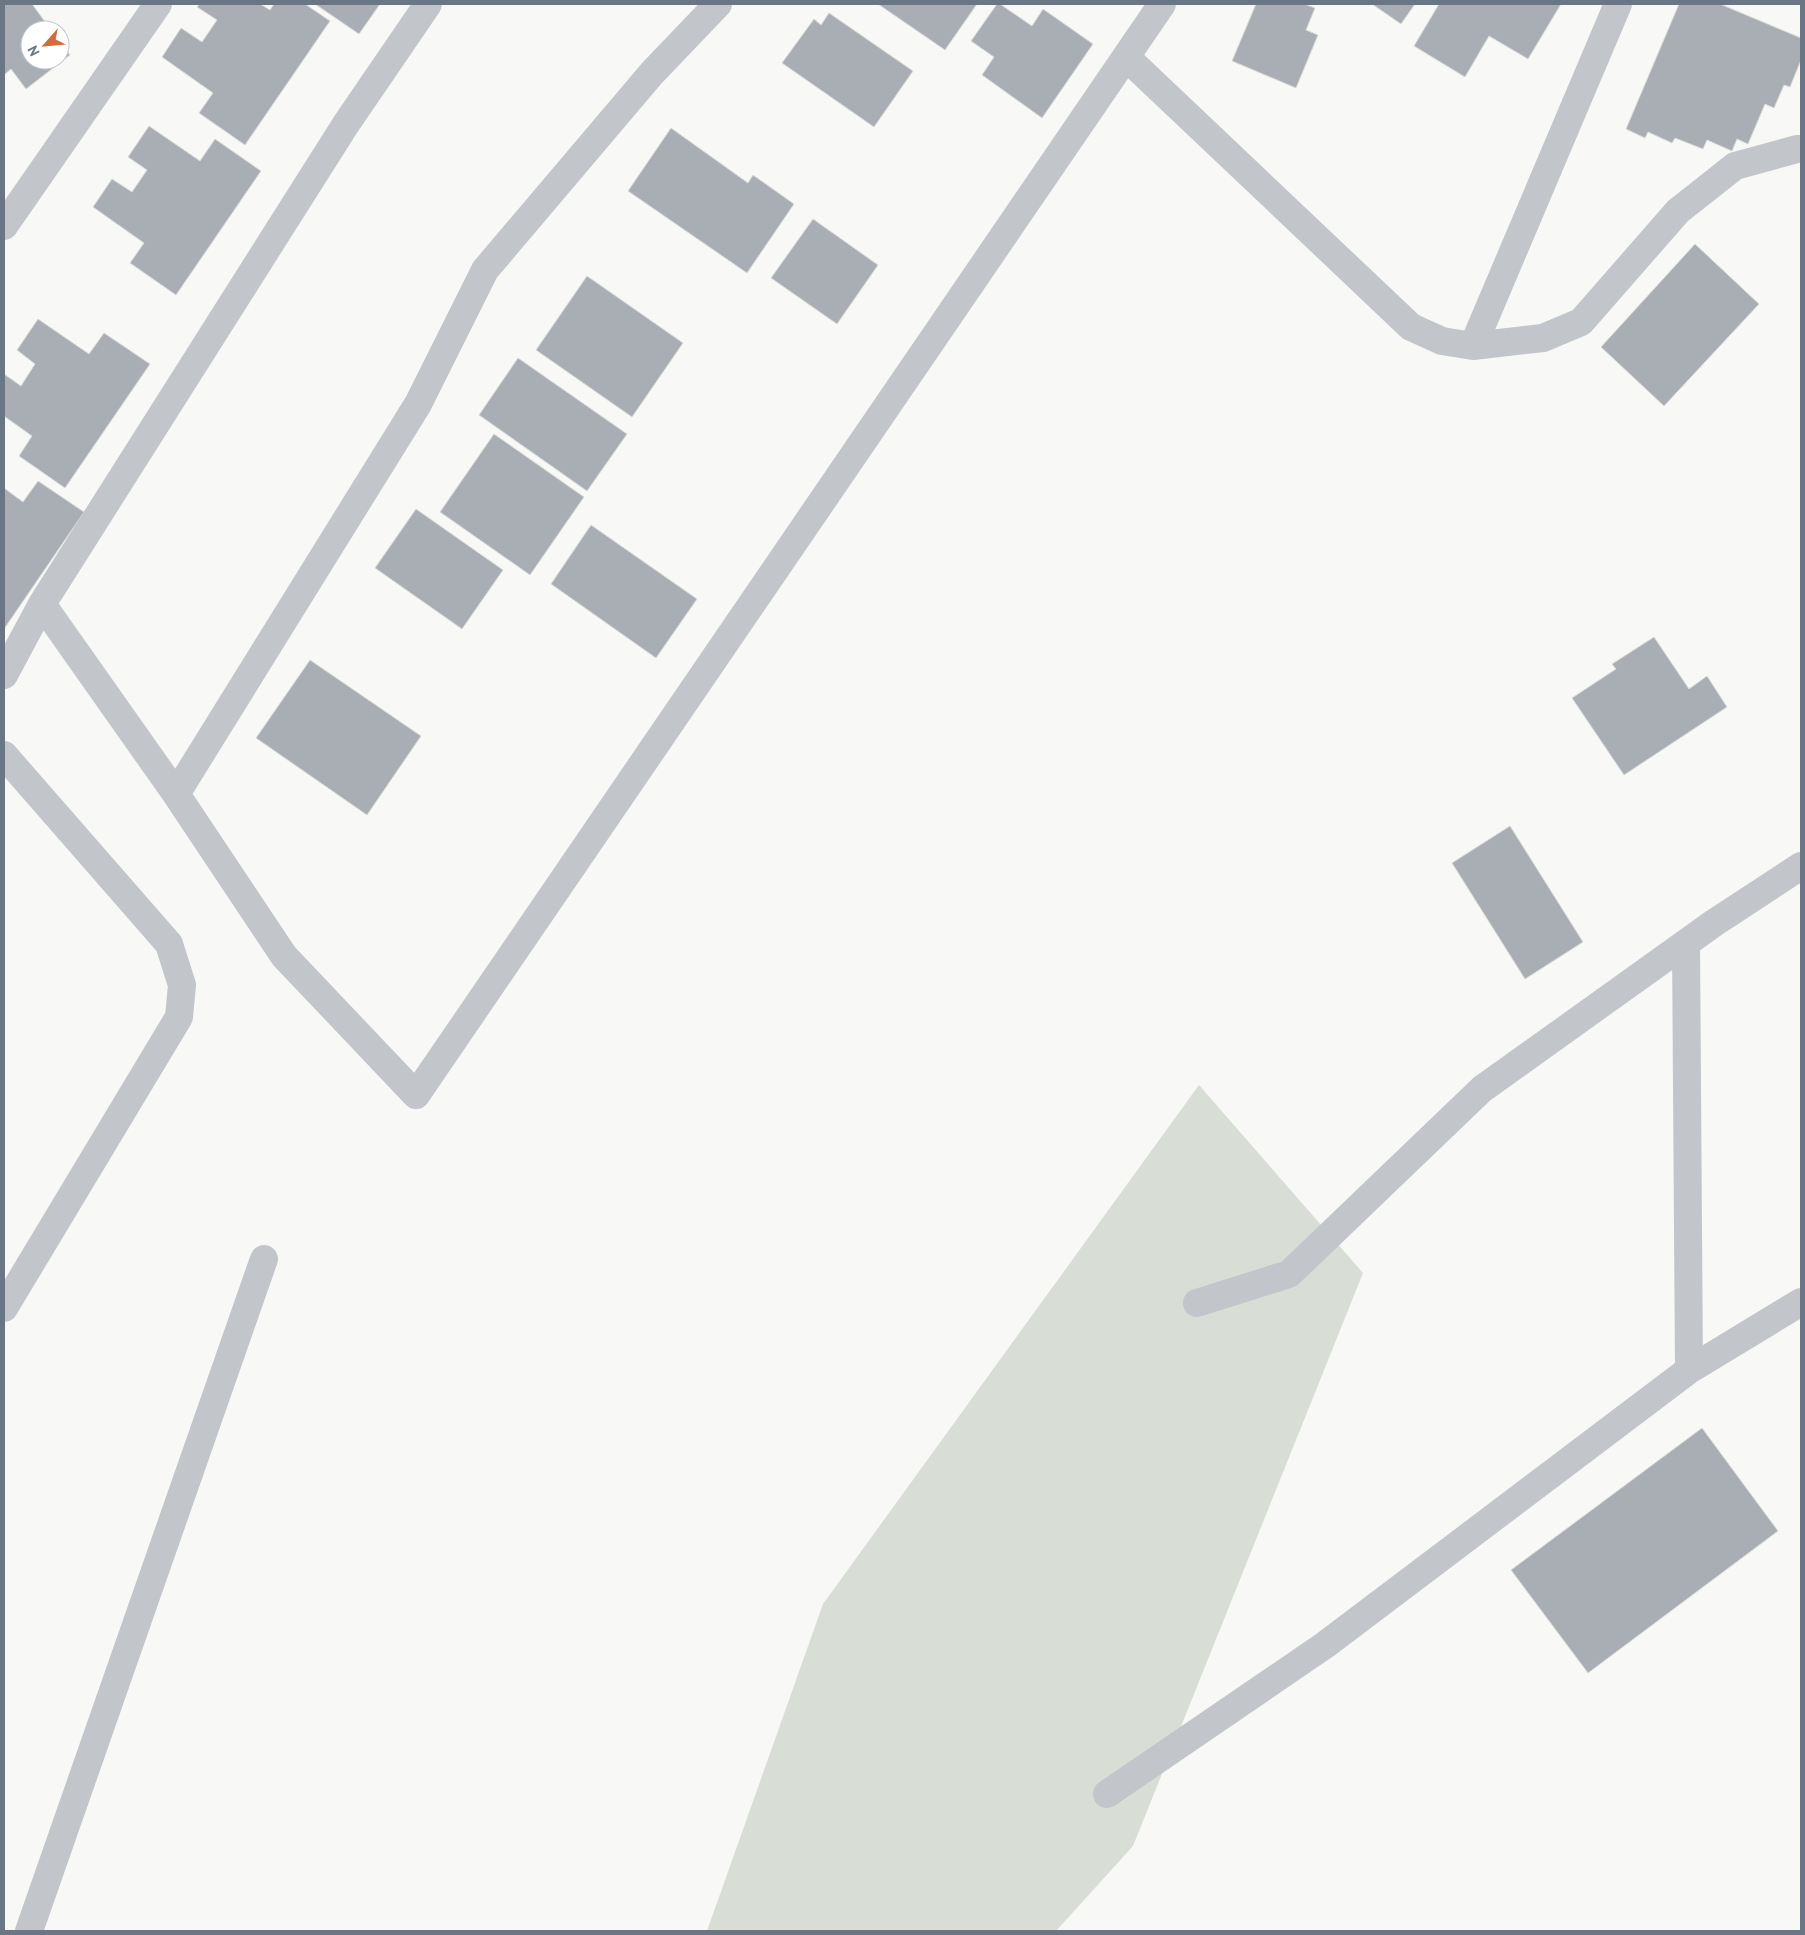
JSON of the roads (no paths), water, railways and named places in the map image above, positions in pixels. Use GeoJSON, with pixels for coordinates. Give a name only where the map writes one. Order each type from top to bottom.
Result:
{"type":"FeatureCollection","features":[{"type":"Feature","properties":{"kind":"street"},"geometry":{"type":"LineString","coordinates":[[4,226],[158,4]]}},
{"type":"Feature","properties":{"kind":"street"},"geometry":{"type":"LineString","coordinates":[[4,675],[42,604],[346,124],[428,4]]}},
{"type":"Feature","properties":{"kind":"street"},"geometry":{"type":"LineString","coordinates":[[176,794],[418,404],[485,270],[652,73],[718,4]]}},
{"type":"Feature","properties":{"kind":"street"},"geometry":{"type":"LineString","coordinates":[[42,604],[176,794],[284,956],[416,1095],[1162,4]]}},
{"type":"Feature","properties":{"kind":"street"},"geometry":{"type":"LineString","coordinates":[[1473,346],[1618,4]]}},
{"type":"Feature","properties":{"kind":"street"},"geometry":{"type":"LineString","coordinates":[[1126,57],[1411,327],[1442,341],[1473,346],[1543,338],[1580,322],[1678,211],[1735,166],[1800,146]]}},
{"type":"Feature","properties":{"kind":"street"},"geometry":{"type":"LineString","coordinates":[[4,755],[169,944],[182,985],[179,1017],[4,1308]]}},
{"type":"Feature","properties":{"kind":"street"},"geometry":{"type":"LineString","coordinates":[[1197,1303],[1290,1274],[1482,1089],[1714,923],[1801,866]]}},
{"type":"Feature","properties":{"kind":"street"},"geometry":{"type":"LineString","coordinates":[[1686,944],[1689,1370]]}},
{"type":"Feature","properties":{"kind":"street"},"geometry":{"type":"LineString","coordinates":[[29,1931],[264,1259]]}},
{"type":"Feature","properties":{"kind":"street"},"geometry":{"type":"LineString","coordinates":[[1107,1794],[1325,1645],[1689,1370],[1801,1302]]}}]}
